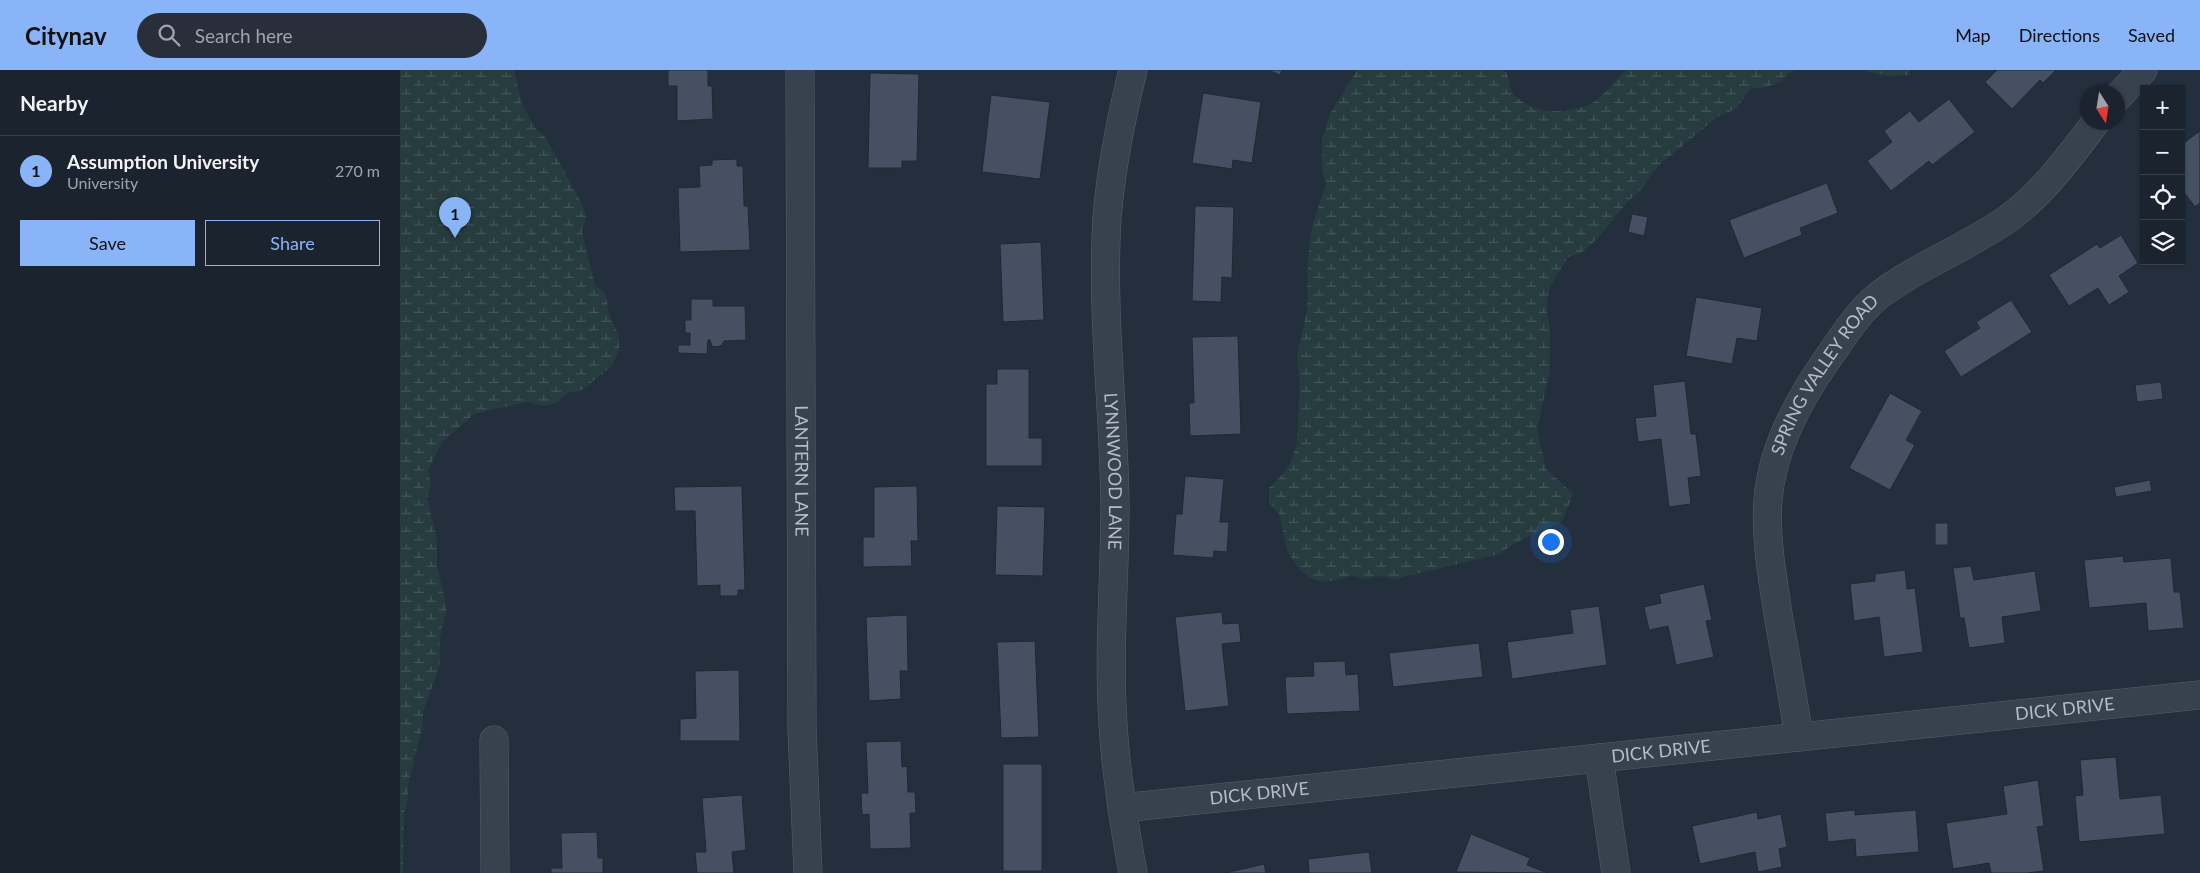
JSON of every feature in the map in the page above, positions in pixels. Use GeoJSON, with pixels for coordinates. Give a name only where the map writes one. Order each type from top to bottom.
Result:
{"type":"FeatureCollection","features":[{"type":"Feature","properties":{"kind":"street","name":"LANTERN LANE"},"geometry":{"type":"LineString","coordinates":[[800,70],[802,720],[808,873]]}},
{"type":"Feature","properties":{"kind":"street","name":"LYNNWOOD LANE"},"geometry":{"type":"LineString","coordinates":[[1133,70],[1112,165],[1107,219],[1106,270],[1114,498],[1112,577],[1113,724],[1122,808],[1133,873]]}},
{"type":"Feature","properties":{"kind":"street"},"geometry":{"type":"LineString","coordinates":[[2125,89],[2143,70]]}},
{"type":"Feature","properties":{"kind":"street","name":"SPRING VALLEY ROAD"},"geometry":{"type":"LineString","coordinates":[[1799,737],[1771,569],[1767,532],[1768,498],[1775,463],[1792,416],[1814,378],[1855,321],[1877,297],[1904,278],[1952,253],[2008,218],[2044,187],[2090,130]]}},
{"type":"Feature","properties":{"kind":"street","name":"DICK DRIVE"},"geometry":{"type":"LineString","coordinates":[[1122,808],[2200,695]]}},
{"type":"Feature","properties":{"kind":"street"},"geometry":{"type":"LineString","coordinates":[[494,740],[495,873]]}},
{"type":"Feature","properties":{"kind":"street"},"geometry":{"type":"LineString","coordinates":[[1599,758],[1616,873]]}},
{"type":"Feature","properties":{"kind":"green space"},"geometry":{"type":"Polygon","coordinates":[[[400,70],[514,70],[522,104],[536,129],[545,137],[582,204],[586,217],[582,232],[595,285],[605,293],[610,317],[619,336],[619,350],[612,366],[582,390],[568,393],[556,403],[543,406],[528,402],[474,414],[442,442],[428,470],[431,484],[427,499],[437,539],[437,567],[447,607],[440,637],[440,665],[423,711],[423,725],[408,785],[408,799],[404,813],[403,873],[400,873],[400,70]]]}},
{"type":"Feature","properties":{"kind":"green space"},"geometry":{"type":"Polygon","coordinates":[[[1357,70],[1504,70],[1508,75],[1510,89],[1527,105],[1541,110],[1565,111],[1594,102],[1604,94],[1625,70],[1796,70],[1772,85],[1751,88],[1736,109],[1717,117],[1658,166],[1640,191],[1628,201],[1596,240],[1581,253],[1568,257],[1551,285],[1547,300],[1550,328],[1550,370],[1537,429],[1546,469],[1573,494],[1562,522],[1522,539],[1500,554],[1395,579],[1380,576],[1367,579],[1352,576],[1326,582],[1311,579],[1298,568],[1288,553],[1279,514],[1269,502],[1269,488],[1283,474],[1291,462],[1297,443],[1300,383],[1297,355],[1307,311],[1308,255],[1312,227],[1326,184],[1322,168],[1322,140],[1330,114],[1357,70]]]}},
{"type":"Feature","properties":{"kind":"green space"},"geometry":{"type":"Polygon","coordinates":[[[1862,70],[1910,70],[1908,75],[1888,76],[1862,70]]]}},
{"type":"Feature","properties":{"kind":"building"},"geometry":{"type":"Polygon","coordinates":[[[668,70],[708,70],[708,86],[712,86],[713,119],[677,121],[677,86],[668,86],[668,70]]]}},
{"type":"Feature","properties":{"kind":"building"},"geometry":{"type":"Polygon","coordinates":[[[1268,70],[1282,70],[1280,75],[1268,70]]]}},
{"type":"Feature","properties":{"kind":"building"},"geometry":{"type":"Polygon","coordinates":[[[1997,70],[2056,70],[2043,83],[2040,80],[2012,109],[1985,82],[1997,70]]]}},
{"type":"Feature","properties":{"kind":"building"},"geometry":{"type":"Polygon","coordinates":[[[870,73],[919,74],[917,161],[902,161],[902,168],[868,168],[870,73]]]}},
{"type":"Feature","properties":{"kind":"building"},"geometry":{"type":"Polygon","coordinates":[[[1203,93],[1261,102],[1252,163],[1233,160],[1232,169],[1192,163],[1203,93]]]}},
{"type":"Feature","properties":{"kind":"building"},"geometry":{"type":"Polygon","coordinates":[[[991,95],[1050,102],[1040,179],[982,172],[991,95]]]}},
{"type":"Feature","properties":{"kind":"building"},"geometry":{"type":"Polygon","coordinates":[[[1949,99],[1975,132],[1932,165],[1929,161],[1891,191],[1867,161],[1892,142],[1884,131],[1910,111],[1919,122],[1949,99]]]}},
{"type":"Feature","properties":{"kind":"building"},"geometry":{"type":"Polygon","coordinates":[[[2200,131],[2200,203],[2195,207],[2185,194],[2185,142],[2200,131]]]}},
{"type":"Feature","properties":{"kind":"building"},"geometry":{"type":"Polygon","coordinates":[[[737,159],[737,166],[743,166],[744,206],[748,206],[750,250],[680,252],[678,188],[700,187],[699,166],[712,165],[712,160],[737,159]]]}},
{"type":"Feature","properties":{"kind":"building"},"geometry":{"type":"Polygon","coordinates":[[[1827,183],[1838,213],[1800,228],[1802,235],[1744,258],[1729,220],[1827,183]]]}},
{"type":"Feature","properties":{"kind":"building"},"geometry":{"type":"Polygon","coordinates":[[[1195,206],[1234,207],[1232,278],[1222,277],[1221,302],[1192,301],[1195,206]]]}},
{"type":"Feature","properties":{"kind":"building"},"geometry":{"type":"Polygon","coordinates":[[[1632,214],[1648,217],[1644,236],[1628,232],[1632,214]]]}},
{"type":"Feature","properties":{"kind":"building"},"geometry":{"type":"Polygon","coordinates":[[[2121,235],[2138,263],[2119,276],[2129,292],[2109,305],[2098,288],[2069,306],[2049,275],[2097,244],[2100,248],[2121,235]]]}},
{"type":"Feature","properties":{"kind":"building"},"geometry":{"type":"Polygon","coordinates":[[[1041,242],[1044,320],[1003,322],[1000,244],[1041,242]]]}},
{"type":"Feature","properties":{"kind":"building"},"geometry":{"type":"Polygon","coordinates":[[[1696,297],[1762,308],[1757,341],[1737,338],[1732,364],[1686,356],[1696,297]]]}},
{"type":"Feature","properties":{"kind":"building"},"geometry":{"type":"Polygon","coordinates":[[[691,299],[713,299],[713,306],[745,306],[746,340],[724,341],[722,345],[717,347],[712,346],[710,340],[708,340],[707,354],[678,353],[678,345],[690,345],[690,333],[685,333],[685,320],[691,320],[691,299]]]}},
{"type":"Feature","properties":{"kind":"building"},"geometry":{"type":"Polygon","coordinates":[[[2011,300],[2032,332],[1961,377],[1944,351],[1980,328],[1976,322],[2011,300]]]}},
{"type":"Feature","properties":{"kind":"building"},"geometry":{"type":"Polygon","coordinates":[[[1238,336],[1241,434],[1190,436],[1189,403],[1194,403],[1192,337],[1238,336]]]}},
{"type":"Feature","properties":{"kind":"building"},"geometry":{"type":"Polygon","coordinates":[[[997,369],[1029,369],[1029,438],[1042,438],[1042,466],[986,466],[986,384],[997,384],[997,369]]]}},
{"type":"Feature","properties":{"kind":"building"},"geometry":{"type":"Polygon","coordinates":[[[1685,381],[1691,434],[1696,434],[1701,476],[1688,478],[1691,504],[1669,507],[1661,439],[1638,442],[1635,418],[1656,416],[1653,385],[1685,381]]]}},
{"type":"Feature","properties":{"kind":"building"},"geometry":{"type":"Polygon","coordinates":[[[2161,382],[2163,399],[2137,402],[2135,385],[2161,382]]]}},
{"type":"Feature","properties":{"kind":"building"},"geometry":{"type":"Polygon","coordinates":[[[1890,393],[1922,411],[1906,440],[1915,445],[1890,490],[1849,468],[1890,393]]]}},
{"type":"Feature","properties":{"kind":"building"},"geometry":{"type":"Polygon","coordinates":[[[1185,476],[1224,479],[1220,522],[1229,522],[1227,552],[1214,551],[1213,558],[1173,555],[1176,514],[1182,514],[1185,476]]]}},
{"type":"Feature","properties":{"kind":"building"},"geometry":{"type":"Polygon","coordinates":[[[2150,480],[2152,491],[2116,497],[2114,487],[2150,480]]]}},
{"type":"Feature","properties":{"kind":"building"},"geometry":{"type":"Polygon","coordinates":[[[742,486],[745,590],[738,590],[738,596],[720,596],[720,585],[697,586],[695,511],[675,511],[674,487],[742,486]]]}},
{"type":"Feature","properties":{"kind":"building"},"geometry":{"type":"Polygon","coordinates":[[[917,486],[918,541],[911,541],[912,566],[863,567],[863,537],[874,537],[874,487],[917,486]]]}},
{"type":"Feature","properties":{"kind":"building"},"geometry":{"type":"Polygon","coordinates":[[[997,506],[1045,507],[1043,576],[995,575],[997,506]]]}},
{"type":"Feature","properties":{"kind":"building"},"geometry":{"type":"Polygon","coordinates":[[[1935,523],[1948,523],[1948,545],[1935,545],[1935,523]]]}},
{"type":"Feature","properties":{"kind":"building"},"geometry":{"type":"Polygon","coordinates":[[[2123,556],[2124,562],[2171,558],[2174,592],[2180,592],[2184,628],[2148,631],[2146,603],[2089,608],[2084,560],[2123,556]]]}},
{"type":"Feature","properties":{"kind":"building"},"geometry":{"type":"Polygon","coordinates":[[[1971,566],[1974,580],[2035,571],[2041,611],[2002,617],[2005,643],[1969,648],[1964,618],[1960,618],[1953,568],[1971,566]]]}},
{"type":"Feature","properties":{"kind":"building"},"geometry":{"type":"Polygon","coordinates":[[[1905,570],[1907,589],[1915,588],[1923,652],[1884,657],[1879,617],[1854,621],[1850,584],[1875,581],[1875,574],[1905,570]]]}},
{"type":"Feature","properties":{"kind":"building"},"geometry":{"type":"Polygon","coordinates":[[[1704,584],[1712,620],[1706,621],[1714,657],[1676,665],[1668,626],[1649,630],[1644,607],[1661,603],[1659,594],[1704,584]]]}},
{"type":"Feature","properties":{"kind":"building"},"geometry":{"type":"Polygon","coordinates":[[[1599,606],[1607,665],[1512,679],[1507,642],[1573,633],[1570,610],[1599,606]]]}},
{"type":"Feature","properties":{"kind":"building"},"geometry":{"type":"Polygon","coordinates":[[[1222,612],[1223,624],[1239,623],[1241,642],[1222,644],[1229,706],[1185,711],[1175,617],[1222,612]]]}},
{"type":"Feature","properties":{"kind":"building"},"geometry":{"type":"Polygon","coordinates":[[[907,615],[908,671],[900,671],[901,699],[869,701],[866,617],[907,615]]]}},
{"type":"Feature","properties":{"kind":"building"},"geometry":{"type":"Polygon","coordinates":[[[1035,641],[1039,737],[1001,738],[997,642],[1035,641]]]}},
{"type":"Feature","properties":{"kind":"building"},"geometry":{"type":"Polygon","coordinates":[[[1479,643],[1483,677],[1393,687],[1389,653],[1479,643]]]}},
{"type":"Feature","properties":{"kind":"building"},"geometry":{"type":"Polygon","coordinates":[[[1345,661],[1346,675],[1358,674],[1360,711],[1287,714],[1285,677],[1314,676],[1313,662],[1345,661]]]}},
{"type":"Feature","properties":{"kind":"building"},"geometry":{"type":"Polygon","coordinates":[[[739,670],[740,741],[680,741],[680,719],[696,718],[695,671],[739,670]]]}},
{"type":"Feature","properties":{"kind":"building"},"geometry":{"type":"Polygon","coordinates":[[[901,741],[902,767],[907,766],[908,792],[915,792],[916,813],[910,813],[911,848],[870,849],[869,814],[862,815],[861,793],[868,793],[866,742],[901,741]]]}},
{"type":"Feature","properties":{"kind":"building"},"geometry":{"type":"Polygon","coordinates":[[[2116,757],[2120,799],[2161,795],[2165,834],[2079,842],[2075,796],[2083,795],[2080,760],[2116,757]]]}},
{"type":"Feature","properties":{"kind":"building"},"geometry":{"type":"Polygon","coordinates":[[[1003,764],[1042,764],[1042,871],[1003,871],[1003,764]]]}},
{"type":"Feature","properties":{"kind":"building"},"geometry":{"type":"Polygon","coordinates":[[[2038,780],[2044,826],[2037,827],[2044,871],[1991,873],[1989,863],[1953,869],[1946,823],[2007,814],[2003,786],[2038,780]]]}},
{"type":"Feature","properties":{"kind":"building"},"geometry":{"type":"Polygon","coordinates":[[[742,795],[746,850],[732,852],[734,873],[697,873],[695,852],[706,852],[702,798],[742,795]]]}},
{"type":"Feature","properties":{"kind":"building"},"geometry":{"type":"Polygon","coordinates":[[[1855,810],[1855,815],[1916,810],[1919,852],[1856,857],[1855,839],[1828,842],[1825,813],[1855,810]]]}},
{"type":"Feature","properties":{"kind":"building"},"geometry":{"type":"Polygon","coordinates":[[[1757,812],[1758,819],[1781,814],[1787,847],[1779,849],[1782,867],[1758,872],[1755,852],[1700,864],[1692,826],[1757,812]]]}},
{"type":"Feature","properties":{"kind":"building"},"geometry":{"type":"Polygon","coordinates":[[[597,832],[598,858],[603,858],[603,873],[551,873],[551,868],[562,868],[561,833],[597,832]]]}},
{"type":"Feature","properties":{"kind":"building"},"geometry":{"type":"Polygon","coordinates":[[[1471,834],[1530,858],[1527,865],[1548,873],[1456,872],[1471,834]]]}},
{"type":"Feature","properties":{"kind":"building"},"geometry":{"type":"Polygon","coordinates":[[[1369,852],[1372,873],[1309,873],[1308,859],[1369,852]]]}},
{"type":"Feature","properties":{"kind":"building"},"geometry":{"type":"Polygon","coordinates":[[[1264,864],[1266,873],[1225,873],[1264,864]]]}},
{"type":"Feature","properties":{"kind":"place","name":"Assumption University"},"geometry":{"type":"Point","coordinates":[455,238]}}]}
